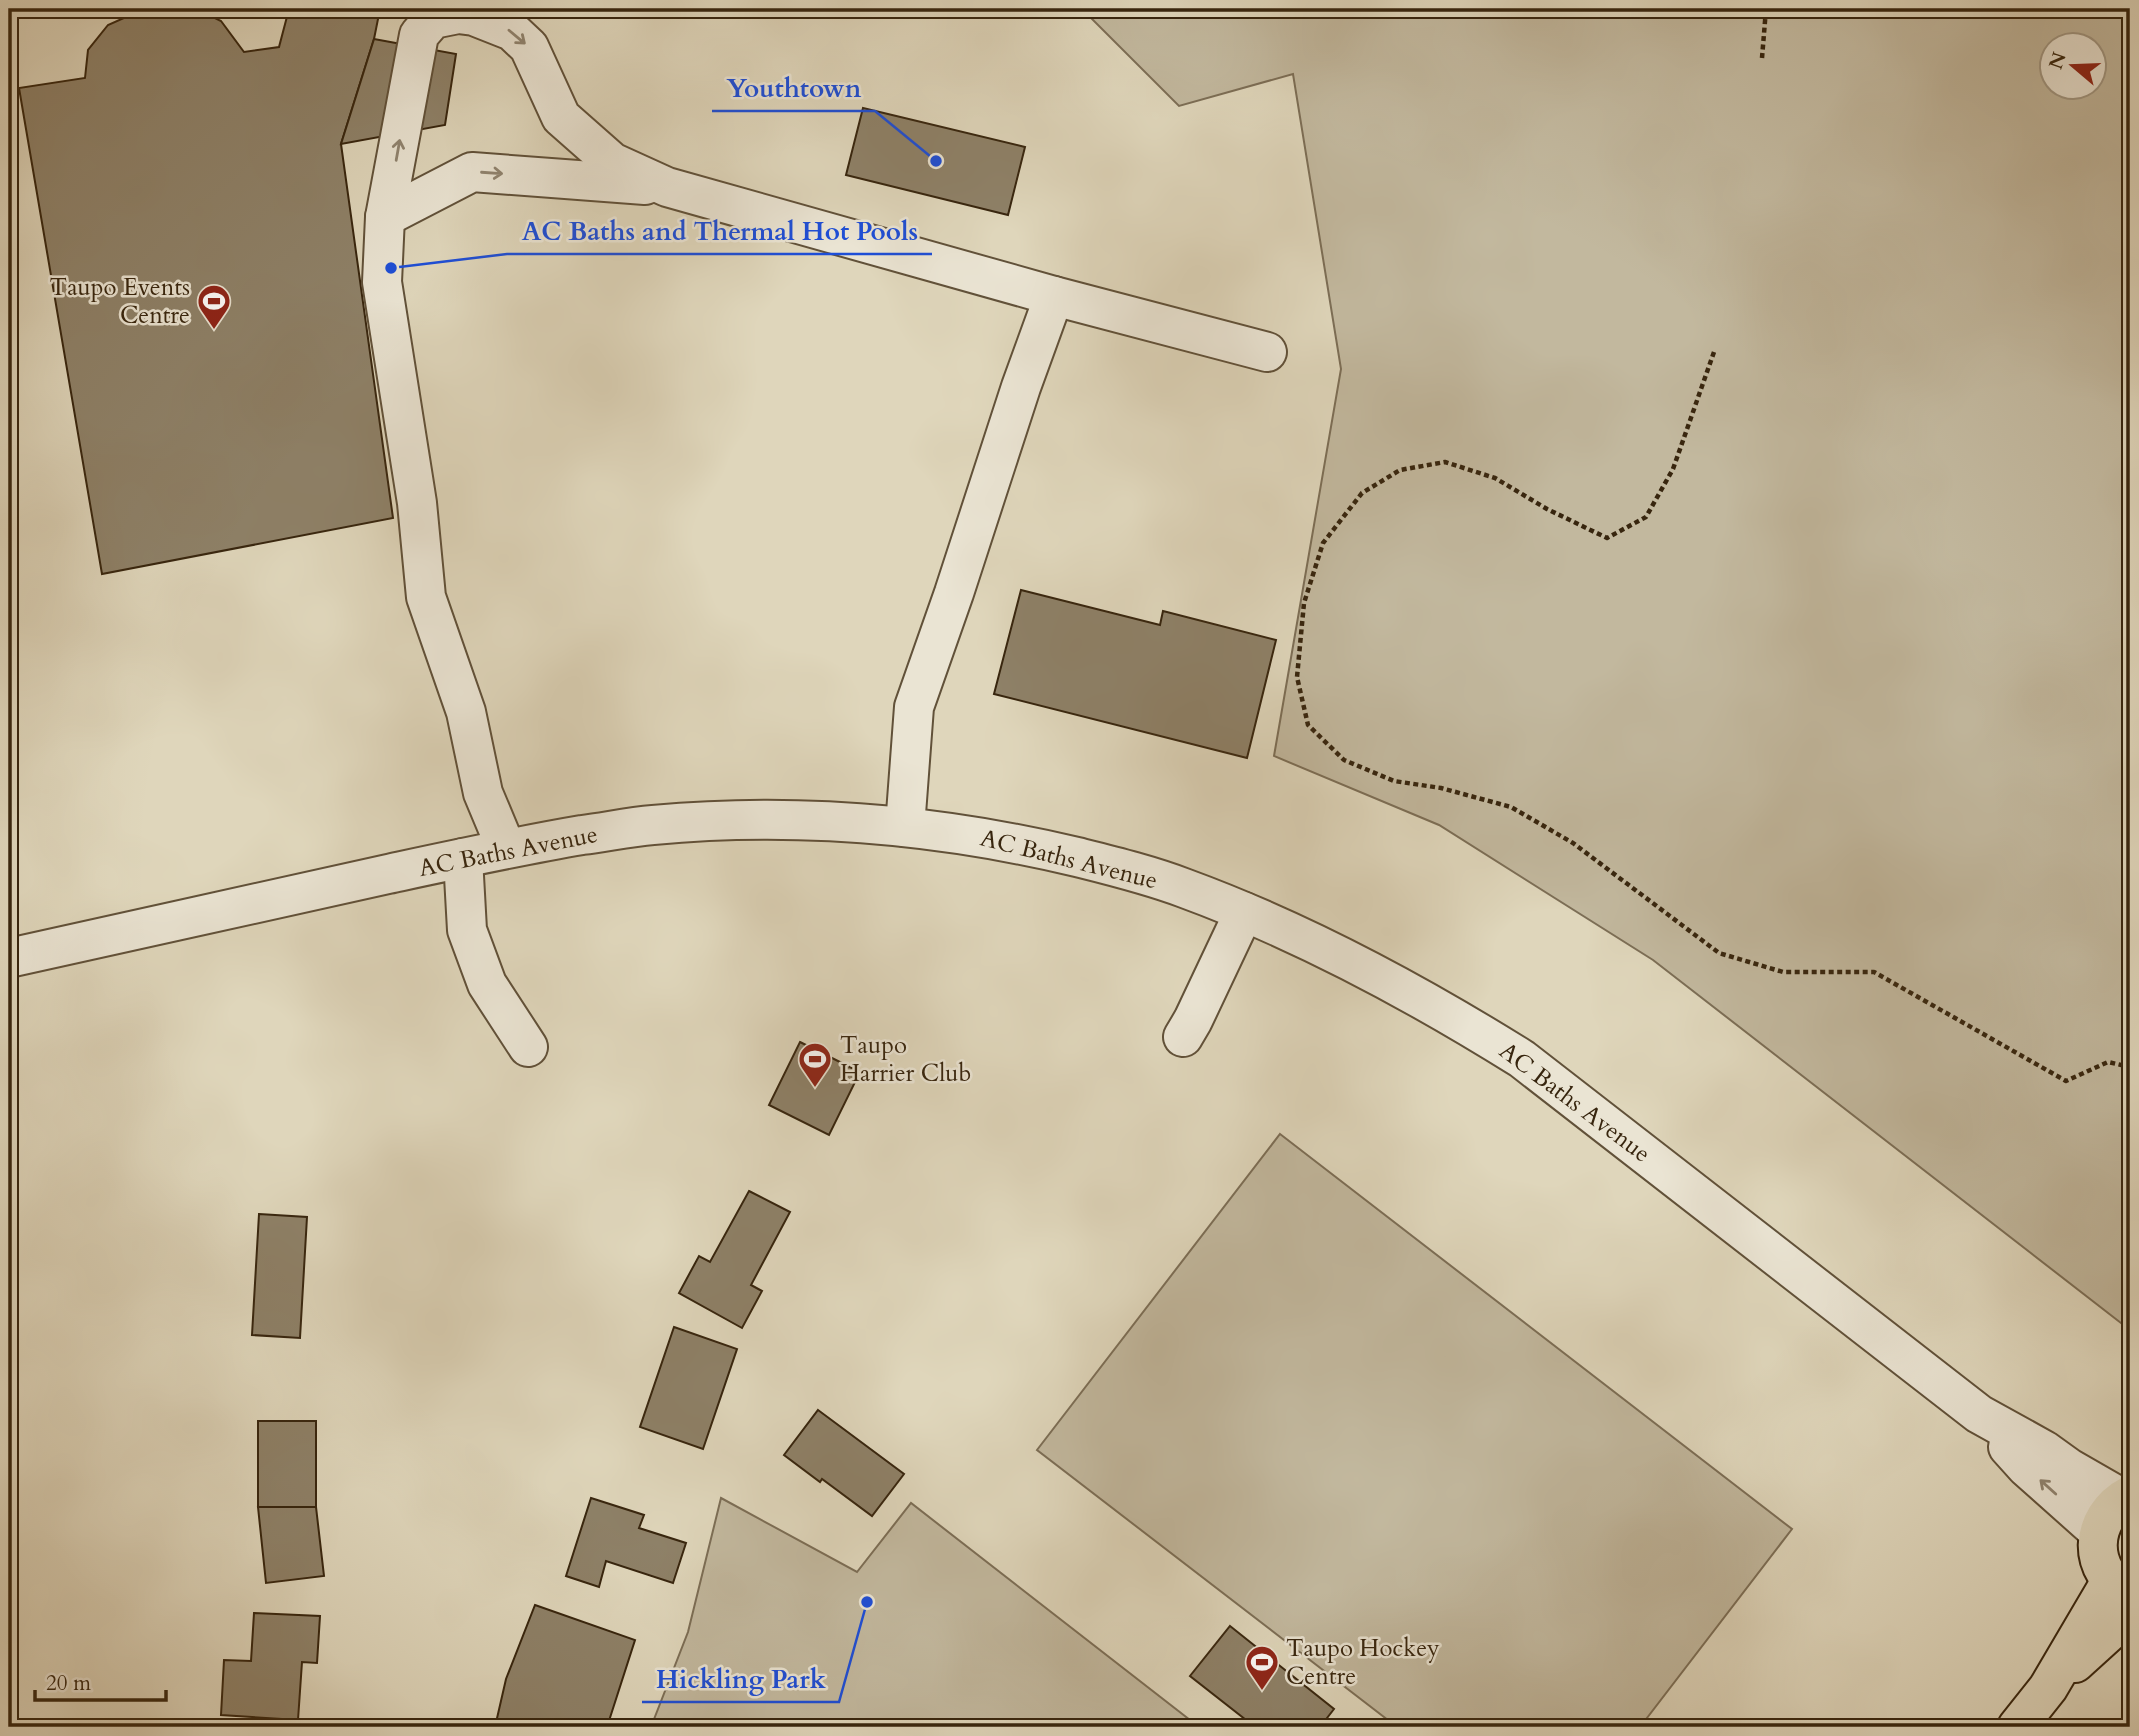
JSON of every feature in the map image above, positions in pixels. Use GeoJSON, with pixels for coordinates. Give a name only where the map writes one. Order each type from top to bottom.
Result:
{"type":"FeatureCollection","features":[{"type":"Feature","properties":{"kind":"main road"},"geometry":{"type":"LineString","coordinates":[[2017,1727],[2124,1596],[2104,1570],[2097,1545],[2107,1513],[2127,1497]]}},
{"type":"Feature","properties":{"kind":"street"},"geometry":{"type":"LineString","coordinates":[[506,848],[483,793],[466,712],[426,597],[417,503],[382,282],[385,217],[419,35],[433,19],[458,14],[474,16],[512,30],[529,47],[561,117],[612,162],[667,187],[1054,296],[1267,352]]}},
{"type":"Feature","properties":{"kind":"street"},"geometry":{"type":"LineString","coordinates":[[385,217],[472,172],[667,187]]}},
{"type":"Feature","properties":{"kind":"street"},"geometry":{"type":"LineString","coordinates":[[905,827],[914,707],[1054,296]]}},
{"type":"Feature","properties":{"kind":"street","name":"AC Baths Avenue"},"geometry":{"type":"LineString","coordinates":[[9,958],[506,848],[648,825],[733,820],[820,820],[905,827],[970,835],[1102,863],[1181,886],[1244,912],[1317,944],[1453,1016],[1522,1059],[1979,1414],[2044,1450],[2069,1468],[2127,1497]]}},
{"type":"Feature","properties":{"kind":"street"},"geometry":{"type":"LineString","coordinates":[[463,858],[467,930],[487,984],[528,1047]]}},
{"type":"Feature","properties":{"kind":"street"},"geometry":{"type":"LineString","coordinates":[[1183,1037],[1244,912]]}},
{"type":"Feature","properties":{"kind":"street","name":"AC Baths Avenue"},"geometry":{"type":"LineString","coordinates":[[1979,1414],[2026,1467],[2099,1532]]}},
{"type":"Feature","properties":{"kind":"path"},"geometry":{"type":"LineString","coordinates":[[1762,58],[1766,9]]}},
{"type":"Feature","properties":{"kind":"path"},"geometry":{"type":"LineString","coordinates":[[1713,352],[1673,469],[1646,517],[1606,538],[1546,509],[1495,478],[1445,462],[1400,470],[1362,493],[1323,543],[1304,603],[1297,677],[1308,725],[1344,760],[1394,781],[1441,788],[1511,807],[1573,843],[1719,953],[1783,972],[1874,972],[2066,1081],[2108,1062],[2130,1067]]}},
{"type":"Feature","properties":{"kind":"shaded area"},"geometry":{"type":"Polygon","coordinates":[[[1082,9],[2130,9],[2130,1330],[1653,960],[1439,825],[1274,756],[1341,369],[1293,74],[1179,106],[1082,9]]]}},
{"type":"Feature","properties":{"kind":"shaded area"},"geometry":{"type":"Polygon","coordinates":[[[1280,1134],[1792,1529],[1640,1727],[1397,1727],[1037,1450],[1280,1134]]]}},
{"type":"Feature","properties":{"kind":"shaded area"},"geometry":{"type":"Polygon","coordinates":[[[721,1498],[857,1572],[911,1503],[1199,1727],[651,1727],[688,1632],[721,1498]]]}},
{"type":"Feature","properties":{"kind":"building","name":"Taupo Events Centre"},"geometry":{"type":"Polygon","coordinates":[[[144,9],[197,9],[221,21],[244,52],[279,47],[289,9],[380,9],[374,39],[341,144],[393,518],[102,574],[19,88],[85,78],[88,50],[108,25],[144,9]]]}},
{"type":"Feature","properties":{"kind":"building"},"geometry":{"type":"Polygon","coordinates":[[[374,39],[456,54],[445,125],[341,144],[374,39]]]}},
{"type":"Feature","properties":{"kind":"building"},"geometry":{"type":"Polygon","coordinates":[[[863,108],[1025,147],[1008,215],[846,175],[863,108]]]}},
{"type":"Feature","properties":{"kind":"building"},"geometry":{"type":"Polygon","coordinates":[[[1021,590],[1160,625],[1163,611],[1276,640],[1247,758],[994,694],[1021,590]]]}},
{"type":"Feature","properties":{"kind":"building","name":"Taupo Harrier Club"},"geometry":{"type":"Polygon","coordinates":[[[800,1042],[860,1072],[829,1135],[769,1105],[800,1042]]]}},
{"type":"Feature","properties":{"kind":"building"},"geometry":{"type":"Polygon","coordinates":[[[749,1191],[790,1212],[751,1285],[762,1291],[742,1328],[679,1293],[699,1256],[710,1262],[749,1191]]]}},
{"type":"Feature","properties":{"kind":"building"},"geometry":{"type":"Polygon","coordinates":[[[259,1214],[307,1217],[300,1338],[252,1335],[259,1214]]]}},
{"type":"Feature","properties":{"kind":"building"},"geometry":{"type":"Polygon","coordinates":[[[674,1327],[737,1349],[703,1449],[640,1427],[674,1327]]]}},
{"type":"Feature","properties":{"kind":"building"},"geometry":{"type":"Polygon","coordinates":[[[818,1410],[904,1474],[872,1516],[784,1455],[818,1410]]]}},
{"type":"Feature","properties":{"kind":"building"},"geometry":{"type":"Polygon","coordinates":[[[258,1421],[316,1421],[316,1507],[258,1507],[258,1421]]]}},
{"type":"Feature","properties":{"kind":"building"},"geometry":{"type":"Polygon","coordinates":[[[591,1498],[644,1515],[639,1528],[686,1543],[673,1583],[606,1561],[599,1587],[566,1576],[591,1498]]]}},
{"type":"Feature","properties":{"kind":"building"},"geometry":{"type":"Polygon","coordinates":[[[258,1507],[316,1507],[324,1576],[266,1583],[258,1507]]]}},
{"type":"Feature","properties":{"kind":"building"},"geometry":{"type":"Polygon","coordinates":[[[535,1605],[635,1640],[607,1727],[495,1727],[506,1679],[535,1605]]]}},
{"type":"Feature","properties":{"kind":"building"},"geometry":{"type":"Polygon","coordinates":[[[254,1613],[320,1616],[317,1663],[302,1662],[298,1720],[221,1715],[224,1660],[251,1661],[254,1613]]]}},
{"type":"Feature","properties":{"kind":"building","name":"Taupo Hockey Centre"},"geometry":{"type":"Polygon","coordinates":[[[1230,1626],[1334,1709],[1320,1727],[1255,1727],[1190,1676],[1230,1626]]]}},
{"type":"Feature","properties":{"kind":"place","name":"Youthtown"},"geometry":{"type":"Point","coordinates":[936,161]}},
{"type":"Feature","properties":{"kind":"place","name":"AC Baths and Thermal Hot Pools"},"geometry":{"type":"Point","coordinates":[391,268]}},
{"type":"Feature","properties":{"kind":"place","name":"Taupo Events Centre"},"geometry":{"type":"Point","coordinates":[214,331]}},
{"type":"Feature","properties":{"kind":"place","name":"Taupo Harrier Club"},"geometry":{"type":"Point","coordinates":[815,1089]}},
{"type":"Feature","properties":{"kind":"place","name":"Hickling Park"},"geometry":{"type":"Point","coordinates":[867,1602]}},
{"type":"Feature","properties":{"kind":"place","name":"Taupo Hockey Centre"},"geometry":{"type":"Point","coordinates":[1262,1692]}}]}
